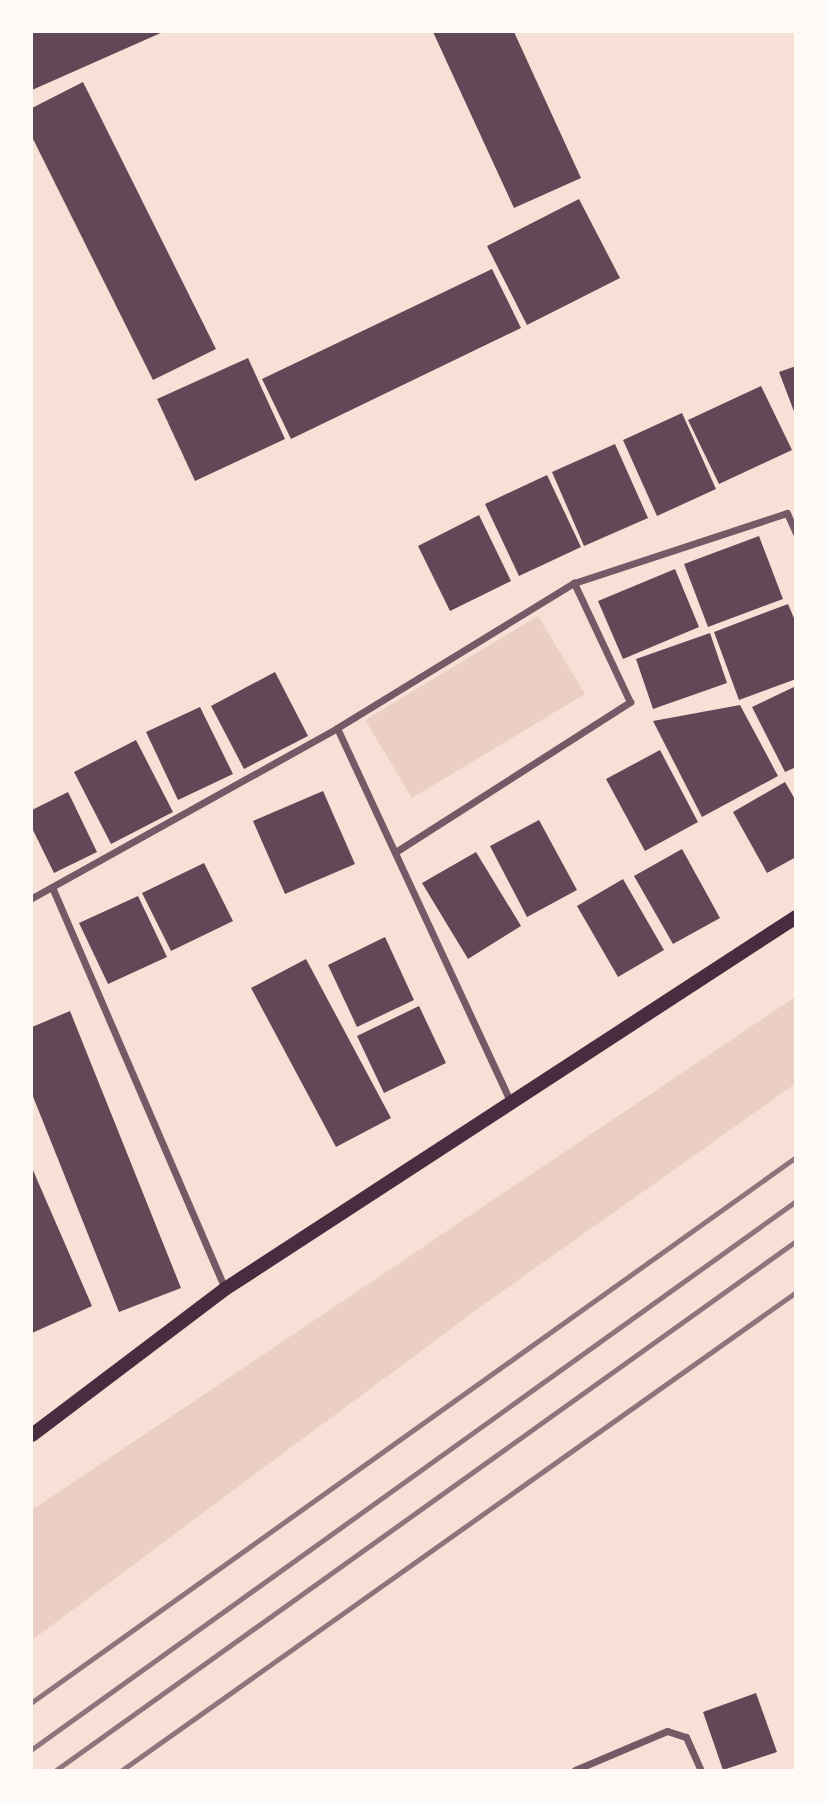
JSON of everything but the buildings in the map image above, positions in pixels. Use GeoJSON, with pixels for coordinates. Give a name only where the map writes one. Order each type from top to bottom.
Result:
{"type":"FeatureCollection","features":[{"type":"Feature","properties":{"kind":"main road"},"geometry":{"type":"LineString","coordinates":[[32,1435],[225,1289],[796,917]]}},
{"type":"Feature","properties":{"kind":"street"},"geometry":{"type":"LineString","coordinates":[[32,898],[337,728],[574,583],[787,513],[796,533]]}},
{"type":"Feature","properties":{"kind":"street"},"geometry":{"type":"LineString","coordinates":[[397,851],[630,702],[574,583]]}},
{"type":"Feature","properties":{"kind":"street"},"geometry":{"type":"LineString","coordinates":[[337,728],[397,851],[511,1102]]}},
{"type":"Feature","properties":{"kind":"street"},"geometry":{"type":"LineString","coordinates":[[52,887],[225,1289]]}},
{"type":"Feature","properties":{"kind":"street"},"geometry":{"type":"LineString","coordinates":[[575,1770],[667,1731],[686,1737],[701,1770]]}},
{"type":"Feature","properties":{"kind":"shaded area"},"geometry":{"type":"Polygon","coordinates":[[[538,616],[585,694],[412,798],[365,720],[538,616]]]}},
{"type":"Feature","properties":{"kind":"shaded area"},"geometry":{"type":"Polygon","coordinates":[[[795,997],[795,1084],[483,1305],[32,1640],[32,1510],[795,997]]]}},
{"type":"Feature","properties":{"kind":"railway"},"geometry":{"type":"LineString","coordinates":[[32,1702],[796,1157]]}},
{"type":"Feature","properties":{"kind":"railway"},"geometry":{"type":"LineString","coordinates":[[32,1749],[796,1201]]}},
{"type":"Feature","properties":{"kind":"railway"},"geometry":{"type":"LineString","coordinates":[[56,1770],[796,1241]]}},
{"type":"Feature","properties":{"kind":"railway"},"geometry":{"type":"LineString","coordinates":[[122,1770],[796,1292]]}}]}
